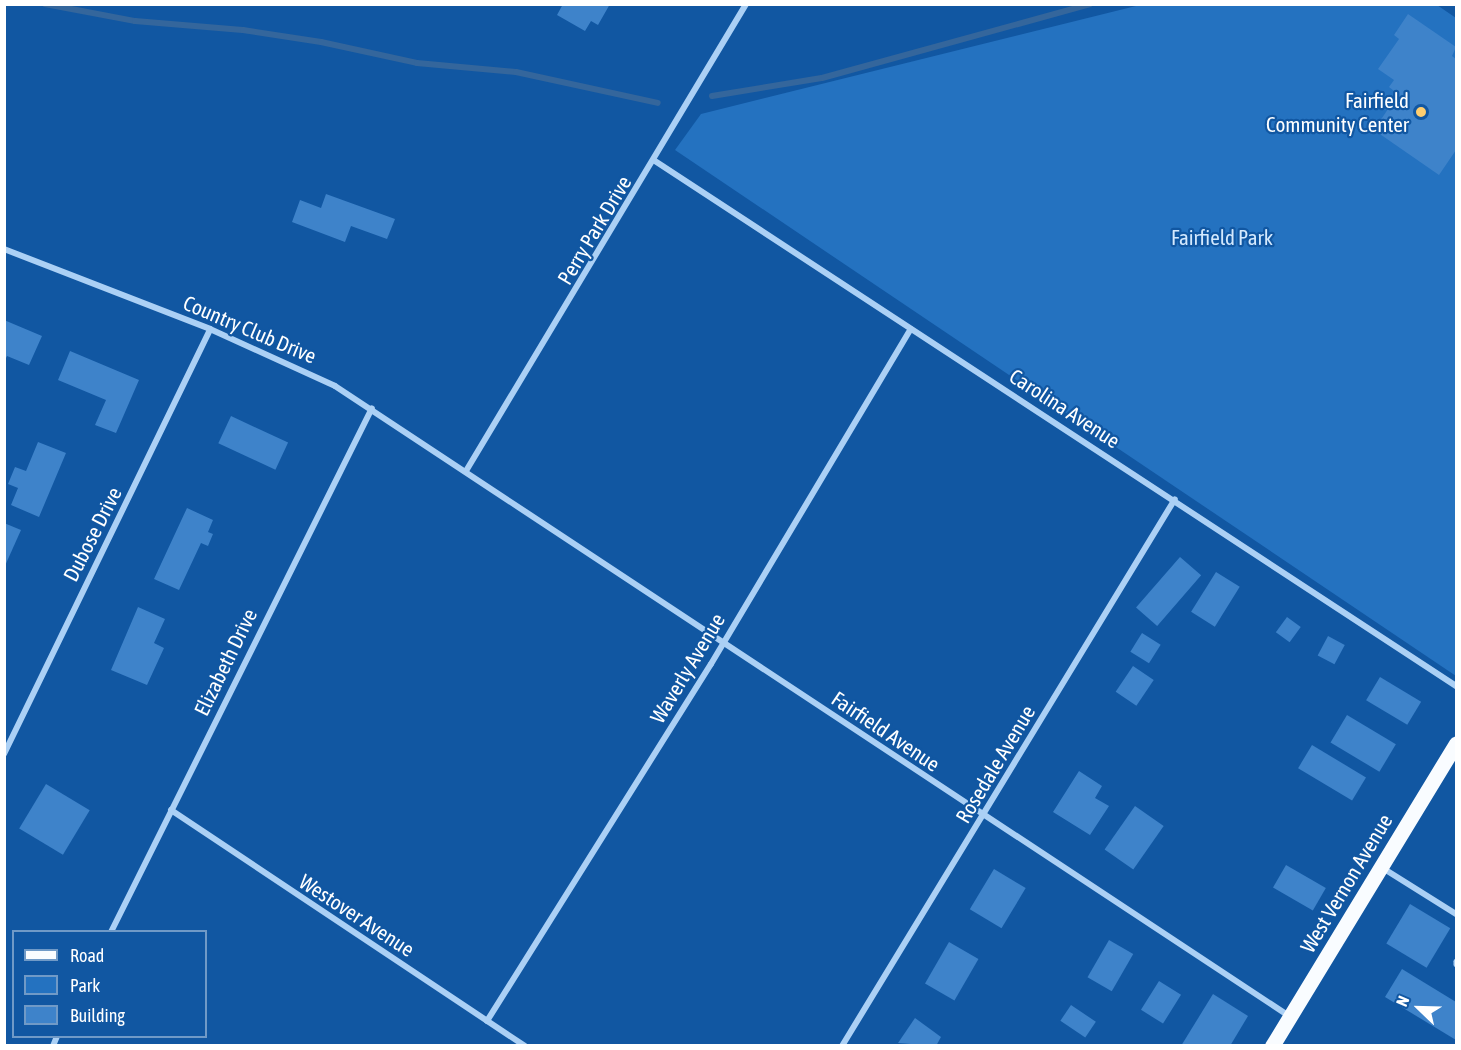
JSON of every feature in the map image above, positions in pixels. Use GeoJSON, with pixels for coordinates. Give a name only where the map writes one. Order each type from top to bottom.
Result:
{"type":"FeatureCollection","features":[{"type":"Feature","properties":{"kind":"main road","name":"West Vernon Avenue"},"geometry":{"type":"LineString","coordinates":[[1272,1046],[1456,743]]}},
{"type":"Feature","properties":{"kind":"street","name":"Perry Park Drive"},"geometry":{"type":"LineString","coordinates":[[466,471],[655,160],[746,4]]}},
{"type":"Feature","properties":{"kind":"street","name":"Carolina Avenue"},"geometry":{"type":"LineString","coordinates":[[655,160],[1175,499],[1456,686]]}},
{"type":"Feature","properties":{"kind":"street","name":"Country Club Drive"},"geometry":{"type":"LineString","coordinates":[[4,249],[210,329],[313,373],[372,408],[466,471]]}},
{"type":"Feature","properties":{"kind":"street","name":"Dubose Drive"},"geometry":{"type":"LineString","coordinates":[[4,754],[210,329]]}},
{"type":"Feature","properties":{"kind":"street","name":"Waverly Avenue"},"geometry":{"type":"LineString","coordinates":[[487,1021],[723,642],[911,329]]}},
{"type":"Feature","properties":{"kind":"street","name":"Elizabeth Drive"},"geometry":{"type":"LineString","coordinates":[[112,930],[372,408]]}},
{"type":"Feature","properties":{"kind":"street","name":"Fairfield Avenue"},"geometry":{"type":"LineString","coordinates":[[466,471],[1289,1016]]}},
{"type":"Feature","properties":{"kind":"street","name":"Rosedale Avenue"},"geometry":{"type":"LineString","coordinates":[[842,1046],[1175,499]]}},
{"type":"Feature","properties":{"kind":"street","name":"Westover Avenue"},"geometry":{"type":"LineString","coordinates":[[171,810],[525,1046]]}},
{"type":"Feature","properties":{"kind":"street"},"geometry":{"type":"LineString","coordinates":[[1380,867],[1456,914]]}},
{"type":"Feature","properties":{"kind":"green space","name":"Fairfield Park"},"geometry":{"type":"Polygon","coordinates":[[[1140,5],[1437,5],[1456,18],[1456,676],[675,150],[701,114],[1140,5]]]}},
{"type":"Feature","properties":{"kind":"building"},"geometry":{"type":"Polygon","coordinates":[[[563,4],[610,4],[598,25],[591,21],[585,31],[557,15],[563,4]]]}},
{"type":"Feature","properties":{"kind":"building","name":"Fairfield Community Center"},"geometry":{"type":"Polygon","coordinates":[[[1408,14],[1456,47],[1452,56],[1456,59],[1456,150],[1439,175],[1374,130],[1398,94],[1389,87],[1394,80],[1378,69],[1399,39],[1394,35],[1408,14]]]}},
{"type":"Feature","properties":{"kind":"building"},"geometry":{"type":"Polygon","coordinates":[[[326,194],[395,219],[387,239],[351,226],[345,242],[292,222],[300,200],[321,208],[326,194]]]}},
{"type":"Feature","properties":{"kind":"building"},"geometry":{"type":"Polygon","coordinates":[[[4,320],[42,336],[29,365],[7,356],[4,362],[4,320]]]}},
{"type":"Feature","properties":{"kind":"building"},"geometry":{"type":"Polygon","coordinates":[[[70,351],[139,380],[116,433],[95,425],[106,400],[58,380],[70,351]]]}},
{"type":"Feature","properties":{"kind":"building"},"geometry":{"type":"Polygon","coordinates":[[[231,416],[288,443],[275,470],[218,443],[231,416]]]}},
{"type":"Feature","properties":{"kind":"building"},"geometry":{"type":"Polygon","coordinates":[[[38,442],[66,453],[39,517],[11,505],[18,488],[8,484],[15,467],[26,471],[38,442]]]}},
{"type":"Feature","properties":{"kind":"building"},"geometry":{"type":"Polygon","coordinates":[[[187,508],[213,520],[208,532],[213,534],[208,546],[201,543],[179,590],[154,579],[187,508]]]}},
{"type":"Feature","properties":{"kind":"building"},"geometry":{"type":"Polygon","coordinates":[[[4,523],[21,530],[4,568],[4,523]]]}},
{"type":"Feature","properties":{"kind":"building"},"geometry":{"type":"Polygon","coordinates":[[[1180,557],[1201,575],[1157,626],[1136,608],[1180,557]]]}},
{"type":"Feature","properties":{"kind":"building"},"geometry":{"type":"Polygon","coordinates":[[[1216,572],[1240,587],[1215,627],[1191,612],[1216,572]]]}},
{"type":"Feature","properties":{"kind":"building"},"geometry":{"type":"Polygon","coordinates":[[[138,607],[165,619],[154,643],[164,648],[147,685],[111,670],[138,607]]]}},
{"type":"Feature","properties":{"kind":"building"},"geometry":{"type":"Polygon","coordinates":[[[1287,617],[1301,627],[1290,642],[1276,632],[1287,617]]]}},
{"type":"Feature","properties":{"kind":"building"},"geometry":{"type":"Polygon","coordinates":[[[1142,633],[1161,645],[1149,663],[1130,652],[1142,633]]]}},
{"type":"Feature","properties":{"kind":"building"},"geometry":{"type":"Polygon","coordinates":[[[1328,636],[1345,645],[1334,664],[1318,655],[1328,636]]]}},
{"type":"Feature","properties":{"kind":"building"},"geometry":{"type":"Polygon","coordinates":[[[1133,666],[1154,680],[1136,706],[1116,692],[1133,666]]]}},
{"type":"Feature","properties":{"kind":"building"},"geometry":{"type":"Polygon","coordinates":[[[1380,677],[1421,702],[1407,725],[1366,700],[1380,677]]]}},
{"type":"Feature","properties":{"kind":"building"},"geometry":{"type":"Polygon","coordinates":[[[1347,715],[1396,744],[1379,772],[1331,742],[1347,715]]]}},
{"type":"Feature","properties":{"kind":"building"},"geometry":{"type":"Polygon","coordinates":[[[1312,745],[1366,777],[1352,801],[1298,768],[1312,745]]]}},
{"type":"Feature","properties":{"kind":"building"},"geometry":{"type":"Polygon","coordinates":[[[1079,771],[1102,786],[1095,798],[1109,806],[1090,835],[1053,812],[1079,771]]]}},
{"type":"Feature","properties":{"kind":"building"},"geometry":{"type":"Polygon","coordinates":[[[46,784],[90,810],[63,855],[19,829],[46,784]]]}},
{"type":"Feature","properties":{"kind":"building"},"geometry":{"type":"Polygon","coordinates":[[[1135,806],[1164,826],[1133,869],[1105,849],[1135,806]]]}},
{"type":"Feature","properties":{"kind":"building"},"geometry":{"type":"Polygon","coordinates":[[[1286,865],[1326,888],[1313,911],[1273,888],[1286,865]]]}},
{"type":"Feature","properties":{"kind":"building"},"geometry":{"type":"Polygon","coordinates":[[[994,869],[1026,888],[1002,928],[970,909],[994,869]]]}},
{"type":"Feature","properties":{"kind":"building"},"geometry":{"type":"Polygon","coordinates":[[[1410,904],[1450,928],[1427,968],[1386,943],[1410,904]]]}},
{"type":"Feature","properties":{"kind":"building"},"geometry":{"type":"Polygon","coordinates":[[[1109,940],[1133,954],[1112,991],[1088,977],[1109,940]]]}},
{"type":"Feature","properties":{"kind":"building"},"geometry":{"type":"Polygon","coordinates":[[[949,942],[978,959],[954,1001],[925,984],[949,942]]]}},
{"type":"Feature","properties":{"kind":"building"},"geometry":{"type":"Polygon","coordinates":[[[1402,969],[1456,1002],[1456,1040],[1385,997],[1402,969]]]}},
{"type":"Feature","properties":{"kind":"building"},"geometry":{"type":"Polygon","coordinates":[[[1159,981],[1181,995],[1163,1024],[1141,1010],[1159,981]]]}},
{"type":"Feature","properties":{"kind":"building"},"geometry":{"type":"Polygon","coordinates":[[[1213,994],[1248,1016],[1230,1046],[1181,1046],[1213,994]]]}},
{"type":"Feature","properties":{"kind":"building"},"geometry":{"type":"Polygon","coordinates":[[[1071,1005],[1096,1022],[1085,1038],[1060,1021],[1071,1005]]]}},
{"type":"Feature","properties":{"kind":"building"},"geometry":{"type":"Polygon","coordinates":[[[915,1018],[941,1037],[936,1046],[898,1043],[915,1018]]]}},
{"type":"Feature","properties":{"kind":"waterway"},"geometry":{"type":"LineString","coordinates":[[45,4],[135,21],[243,30],[321,42],[417,63],[516,72],[658,103]]}},
{"type":"Feature","properties":{"kind":"waterway"},"geometry":{"type":"LineString","coordinates":[[712,96],[822,78],[1090,4]]}},
{"type":"Feature","properties":{"kind":"place","name":"Fairfield Community Center"},"geometry":{"type":"Point","coordinates":[1421,112]}}]}
